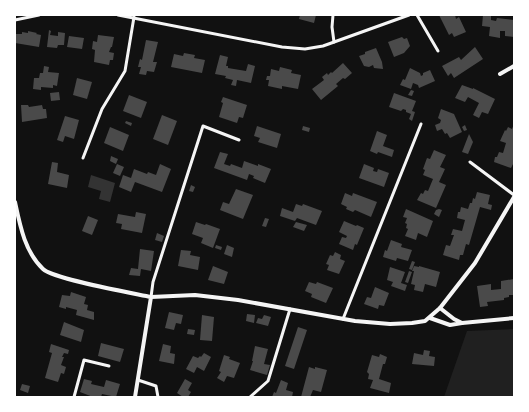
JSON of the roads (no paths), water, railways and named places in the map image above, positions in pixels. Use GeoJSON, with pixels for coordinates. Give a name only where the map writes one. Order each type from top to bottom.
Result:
{"type":"FeatureCollection","features":[{"type":"Feature","properties":{"kind":"street"},"geometry":{"type":"LineString","coordinates":[[500,74],[514,66]]}},
{"type":"Feature","properties":{"kind":"street"},"geometry":{"type":"LineString","coordinates":[[15,202],[27,245],[44,271],[60,277],[150,298],[195,295],[238,300],[343,319],[390,324],[425,321],[440,308],[475,263],[514,196]]}},
{"type":"Feature","properties":{"kind":"street"},"geometry":{"type":"LineString","coordinates":[[135,397],[150,298]]}},
{"type":"Feature","properties":{"kind":"street"},"geometry":{"type":"LineString","coordinates":[[440,308],[454,319],[462,323]]}},
{"type":"Feature","properties":{"kind":"street"},"geometry":{"type":"LineString","coordinates":[[430,318],[450,325],[514,318]]}},
{"type":"Feature","properties":{"kind":"lane"},"geometry":{"type":"LineString","coordinates":[[15,20],[39,15]]}},
{"type":"Feature","properties":{"kind":"lane"},"geometry":{"type":"LineString","coordinates":[[118,15],[282,47],[305,49],[323,46],[409,15]]}},
{"type":"Feature","properties":{"kind":"lane"},"geometry":{"type":"LineString","coordinates":[[333,15],[332,27],[334,42]]}},
{"type":"Feature","properties":{"kind":"lane"},"geometry":{"type":"LineString","coordinates":[[417,15],[438,51]]}},
{"type":"Feature","properties":{"kind":"lane"},"geometry":{"type":"LineString","coordinates":[[83,158],[102,109],[124,71],[134,17]]}},
{"type":"Feature","properties":{"kind":"lane"},"geometry":{"type":"LineString","coordinates":[[343,319],[421,124]]}},
{"type":"Feature","properties":{"kind":"lane"},"geometry":{"type":"LineString","coordinates":[[150,298],[153,282],[203,126],[239,140]]}},
{"type":"Feature","properties":{"kind":"lane"},"geometry":{"type":"LineString","coordinates":[[470,162],[514,196]]}},
{"type":"Feature","properties":{"kind":"lane"},"geometry":{"type":"LineString","coordinates":[[250,397],[268,381],[290,309]]}},
{"type":"Feature","properties":{"kind":"lane"},"geometry":{"type":"LineString","coordinates":[[74,397],[84,360],[109,366]]}},
{"type":"Feature","properties":{"kind":"lane"},"geometry":{"type":"LineString","coordinates":[[138,380],[156,386],[158,397]]}}]}
